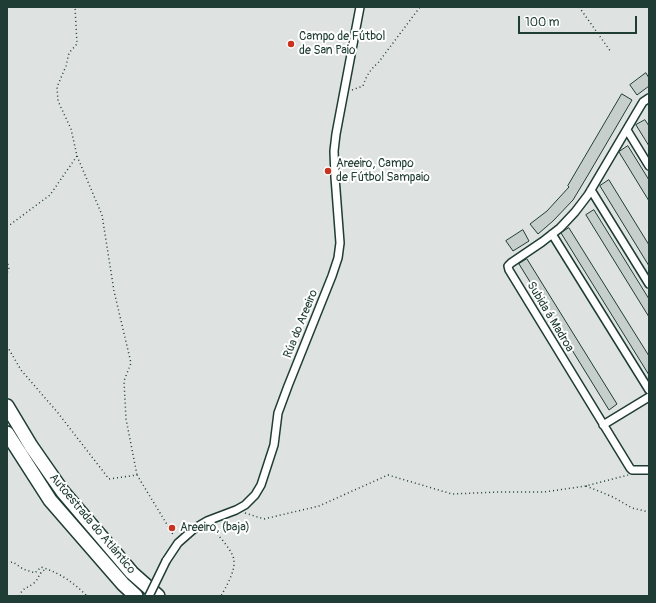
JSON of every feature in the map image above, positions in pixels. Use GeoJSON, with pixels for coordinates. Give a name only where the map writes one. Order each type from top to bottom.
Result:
{"type":"FeatureCollection","features":[{"type":"Feature","properties":{"kind":"highway","name":"Autoestrada do Atlántico"},"geometry":{"type":"LineString","coordinates":[[7,406],[31,446],[62,492],[132,573],[158,596]]}},
{"type":"Feature","properties":{"kind":"highway","name":"Autoestrada do Atlántico"},"geometry":{"type":"LineString","coordinates":[[7,433],[50,500],[123,584],[136,596]]}},
{"type":"Feature","properties":{"kind":"street","name":"Rúa do Areeiro"},"geometry":{"type":"LineString","coordinates":[[150,596],[166,561],[178,543],[195,528],[207,521],[245,505],[255,495],[261,486],[274,444],[278,413],[338,258],[340,243],[334,151],[360,7]]}},
{"type":"Feature","properties":{"kind":"street","name":"Subida á Madroa"},"geometry":{"type":"LineString","coordinates":[[648,470],[632,470],[630,468],[509,270],[508,266],[552,234],[575,212],[591,190],[643,102],[649,98]]}},
{"type":"Feature","properties":{"kind":"street"},"geometry":{"type":"LineString","coordinates":[[627,130],[649,166]]}},
{"type":"Feature","properties":{"kind":"street"},"geometry":{"type":"LineString","coordinates":[[591,190],[649,284]]}},
{"type":"Feature","properties":{"kind":"street"},"geometry":{"type":"LineString","coordinates":[[552,234],[649,390]]}},
{"type":"Feature","properties":{"kind":"street"},"geometry":{"type":"LineString","coordinates":[[603,425],[649,397]]}},
{"type":"Feature","properties":{"kind":"path"},"geometry":{"type":"LineString","coordinates":[[75,7],[77,44],[70,53],[57,87],[58,101],[71,129],[77,156],[102,215],[114,291],[131,363],[124,381],[126,419],[137,475],[178,543]]}},
{"type":"Feature","properties":{"kind":"path"},"geometry":{"type":"LineString","coordinates":[[344,91],[357,89],[363,86],[372,68],[378,63],[420,7]]}},
{"type":"Feature","properties":{"kind":"path"},"geometry":{"type":"LineString","coordinates":[[580,7],[611,52]]}},
{"type":"Feature","properties":{"kind":"path"},"geometry":{"type":"LineString","coordinates":[[7,227],[50,195],[77,156]]}},
{"type":"Feature","properties":{"kind":"path"},"geometry":{"type":"LineString","coordinates":[[7,260],[9,269],[7,273]]}},
{"type":"Feature","properties":{"kind":"path"},"geometry":{"type":"LineString","coordinates":[[7,346],[21,370],[109,479],[137,475]]}},
{"type":"Feature","properties":{"kind":"path"},"geometry":{"type":"LineString","coordinates":[[236,510],[264,519],[319,506],[388,475],[452,494],[544,492],[586,486],[648,470]]}},
{"type":"Feature","properties":{"kind":"path"},"geometry":{"type":"LineString","coordinates":[[586,486],[613,497],[632,508],[649,512]]}},
{"type":"Feature","properties":{"kind":"path"},"geometry":{"type":"LineString","coordinates":[[207,521],[227,547],[234,561],[231,578],[221,596]]}},
{"type":"Feature","properties":{"kind":"path"},"geometry":{"type":"LineString","coordinates":[[7,562],[13,562],[23,569],[35,574],[41,567],[58,573],[87,596]]}},
{"type":"Feature","properties":{"kind":"path"},"geometry":{"type":"LineString","coordinates":[[19,596],[23,589],[34,583],[40,573],[46,569]]}},
{"type":"Feature","properties":{"kind":"shaded area"},"geometry":{"type":"Polygon","coordinates":[[[7,7],[649,7],[649,596],[7,596],[7,7]]]}},
{"type":"Feature","properties":{"kind":"building"},"geometry":{"type":"Polygon","coordinates":[[[646,73],[649,78],[649,86],[637,95],[630,85],[646,73]]]}},
{"type":"Feature","properties":{"kind":"building"},"geometry":{"type":"Polygon","coordinates":[[[622,94],[632,100],[573,200],[538,234],[530,224],[547,211],[569,187],[568,186],[622,94]]]}},
{"type":"Feature","properties":{"kind":"building"},"geometry":{"type":"Polygon","coordinates":[[[645,120],[649,126],[649,146],[636,125],[645,120]]]}},
{"type":"Feature","properties":{"kind":"building"},"geometry":{"type":"Polygon","coordinates":[[[628,146],[649,180],[649,201],[619,152],[628,146]]]}},
{"type":"Feature","properties":{"kind":"building"},"geometry":{"type":"Polygon","coordinates":[[[609,180],[649,245],[649,266],[600,186],[609,180]]]}},
{"type":"Feature","properties":{"kind":"building"},"geometry":{"type":"Polygon","coordinates":[[[594,210],[649,299],[649,317],[586,215],[594,210]]]}},
{"type":"Feature","properties":{"kind":"building"},"geometry":{"type":"Polygon","coordinates":[[[569,228],[649,356],[649,375],[561,233],[569,228]]]}},
{"type":"Feature","properties":{"kind":"building"},"geometry":{"type":"Polygon","coordinates":[[[523,230],[529,241],[513,251],[506,241],[523,230]]]}},
{"type":"Feature","properties":{"kind":"building"},"geometry":{"type":"Polygon","coordinates":[[[527,259],[617,404],[609,410],[519,264],[527,259]]]}},
{"type":"Feature","properties":{"kind":"place","name":"Campo de Fútbol de San Paio"},"geometry":{"type":"Point","coordinates":[291,44]}},
{"type":"Feature","properties":{"kind":"place","name":"Areeiro, Campo de Fútbol Sampaio"},"geometry":{"type":"Point","coordinates":[328,171]}},
{"type":"Feature","properties":{"kind":"place","name":"Areeiro, (baja)"},"geometry":{"type":"Point","coordinates":[172,528]}}]}
